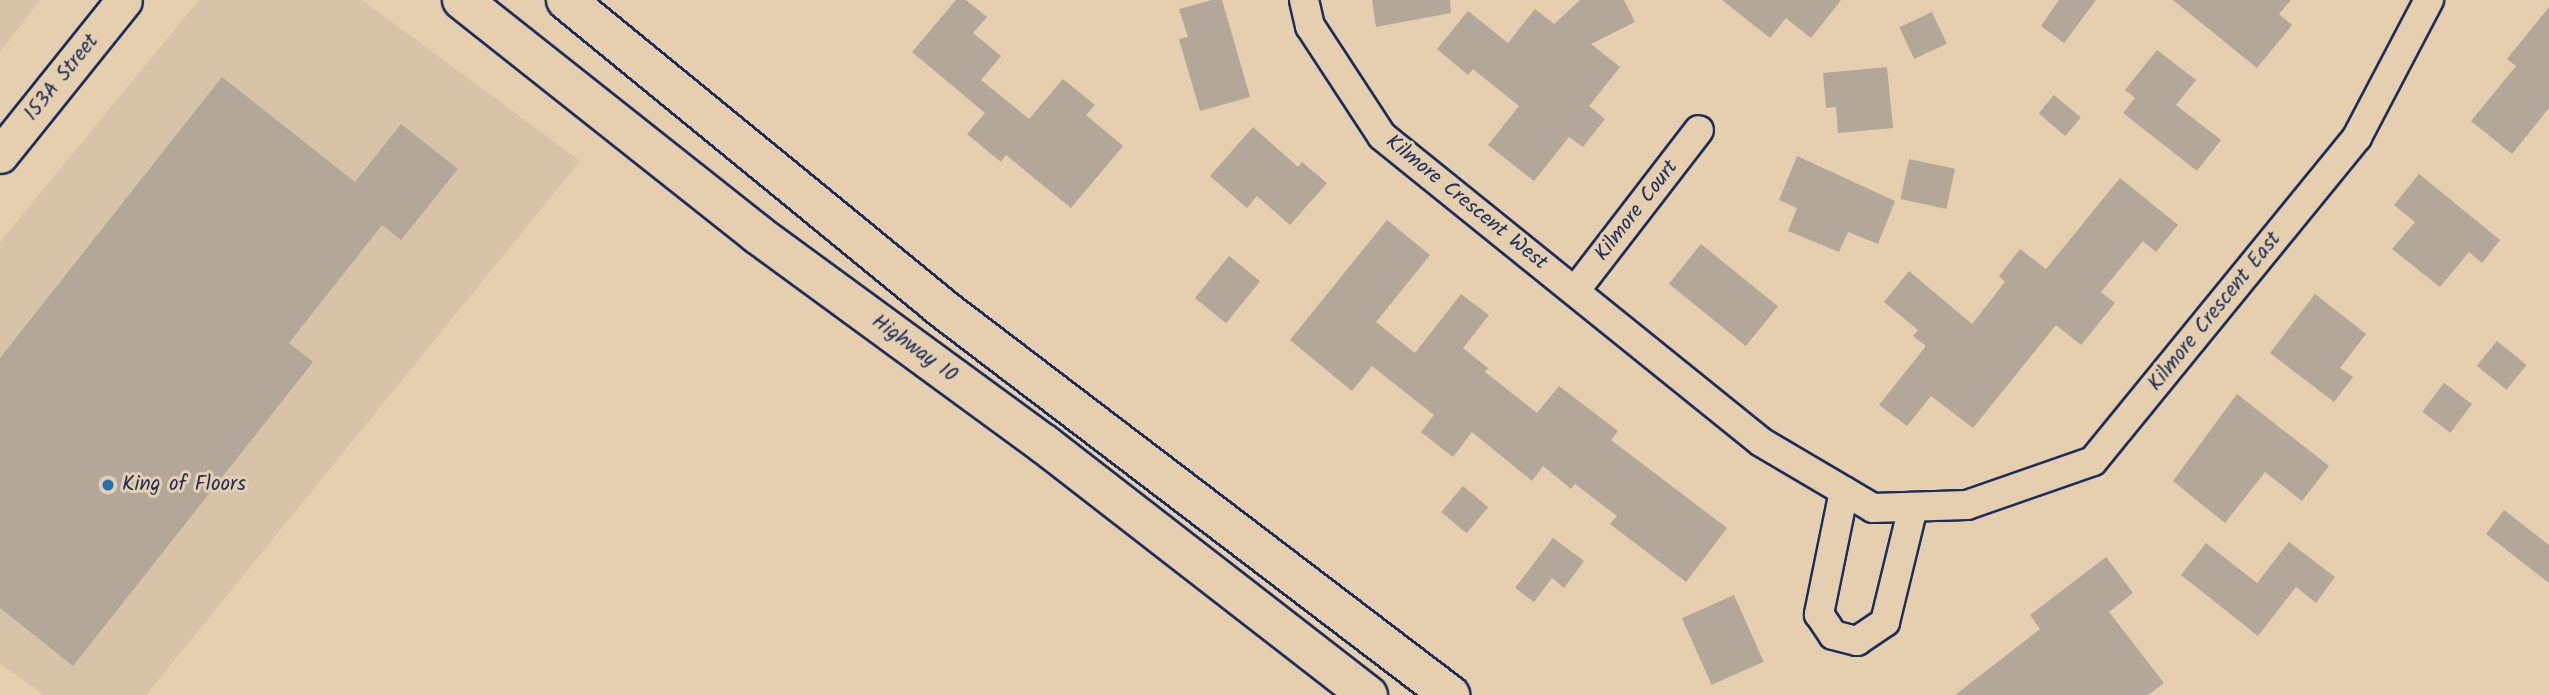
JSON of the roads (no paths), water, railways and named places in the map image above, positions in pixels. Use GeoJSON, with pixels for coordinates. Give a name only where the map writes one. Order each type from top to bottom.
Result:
{"type":"FeatureCollection","features":[{"type":"Feature","properties":{"kind":"highway","name":"Highway 10"},"geometry":{"type":"LineString","coordinates":[[462,0],[757,234],[1044,444],[1368,695]]}},
{"type":"Feature","properties":{"kind":"highway"},"geometry":{"type":"LineString","coordinates":[[566,0],[938,304],[1450,695]]}},
{"type":"Feature","properties":{"kind":"street","name":"153A Street"},"geometry":{"type":"LineString","coordinates":[[0,155],[124,0]]}},
{"type":"Feature","properties":{"kind":"street","name":"Kilmore Crescent West"},"geometry":{"type":"LineString","coordinates":[[1304,0],[1310,26],[1382,136],[1575,291]]}},
{"type":"Feature","properties":{"kind":"street","name":"Kilmore Crescent East"},"geometry":{"type":"LineString","coordinates":[[1575,291],[1761,442],[1873,508],[1967,505],[2094,461],[2357,137],[2429,0]]}},
{"type":"Feature","properties":{"kind":"street","name":"Kilmore Court"},"geometry":{"type":"LineString","coordinates":[[1575,291],[1699,130]]}},
{"type":"Feature","properties":{"kind":"street"},"geometry":{"type":"LineString","coordinates":[[1844,491],[1819,614],[1833,635],[1857,641],[1885,622],[1913,507]]}},
{"type":"Feature","properties":{"kind":"place","name":"King of Floors"},"geometry":{"type":"Point","coordinates":[108,485]}}]}
